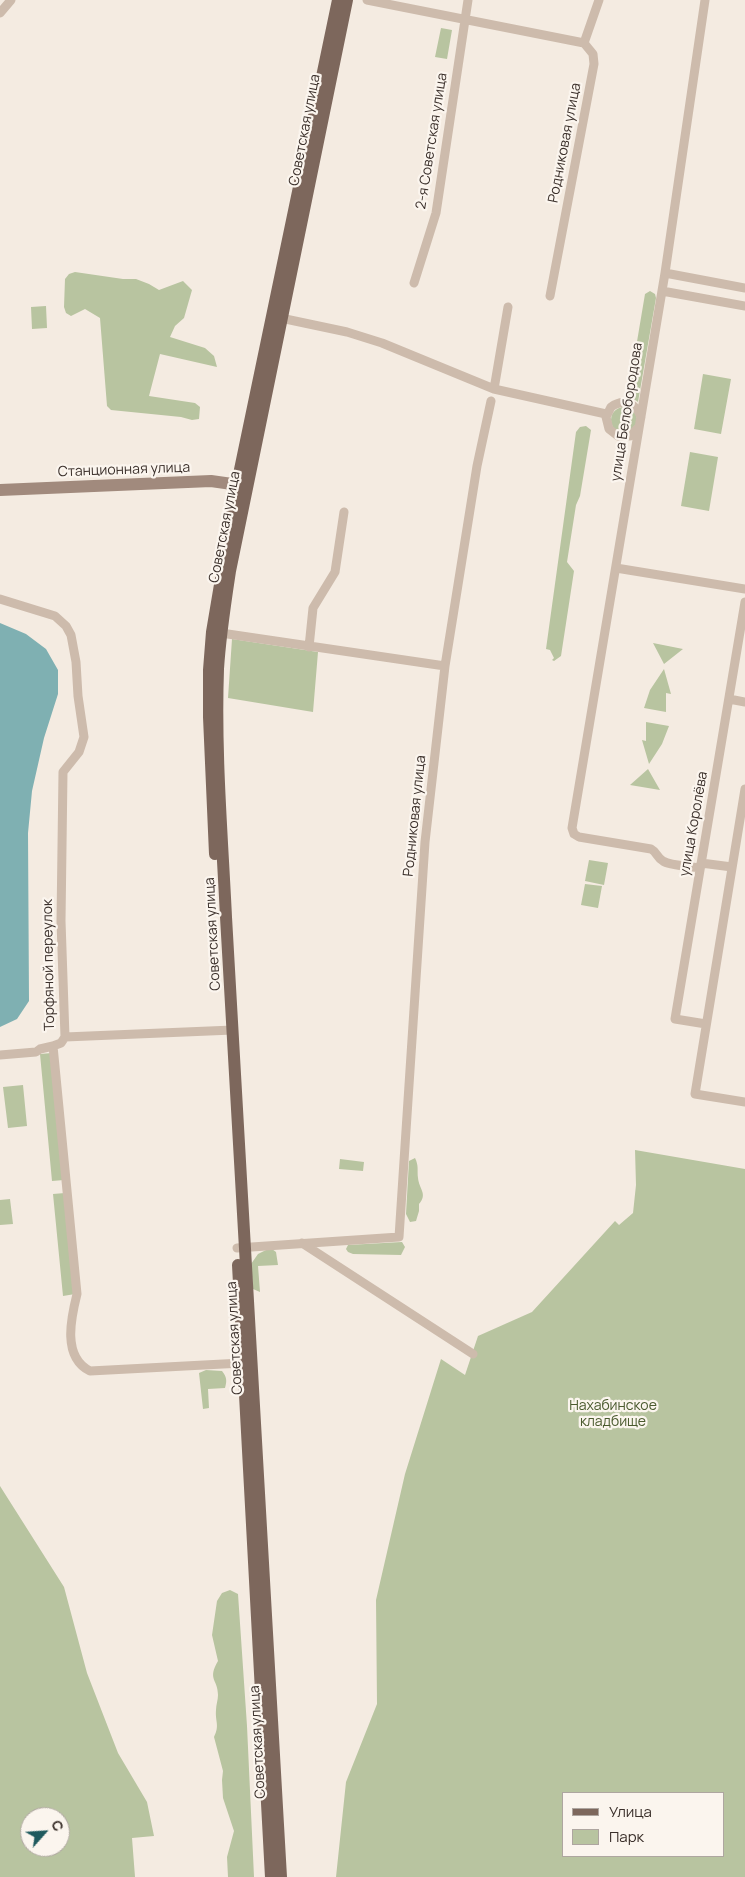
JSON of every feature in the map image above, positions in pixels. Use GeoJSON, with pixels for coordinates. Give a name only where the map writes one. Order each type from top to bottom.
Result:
{"type":"FeatureCollection","features":[{"type":"Feature","properties":{"kind":"main road","name":"Советская улица"},"geometry":{"type":"LineString","coordinates":[[229,1030],[210,772],[209,670],[213,623],[277,317],[338,0]]}},
{"type":"Feature","properties":{"kind":"main road","name":"Советская улица"},"geometry":{"type":"LineString","coordinates":[[277,317],[347,0]]}},
{"type":"Feature","properties":{"kind":"main road","name":"Станционная улица"},"geometry":{"type":"LineString","coordinates":[[0,490],[211,481],[243,485]]}},
{"type":"Feature","properties":{"kind":"main road","name":"Советская улица"},"geometry":{"type":"LineString","coordinates":[[243,485],[221,633],[218,670],[219,768],[229,1030],[241,1247],[281,1877]]}},
{"type":"Feature","properties":{"kind":"main road","name":"Советская улица"},"geometry":{"type":"LineString","coordinates":[[241,1247],[242,1363],[271,1877]]}},
{"type":"Feature","properties":{"kind":"street"},"geometry":{"type":"LineString","coordinates":[[0,13],[11,0]]}},
{"type":"Feature","properties":{"kind":"street"},"geometry":{"type":"LineString","coordinates":[[367,0],[584,43],[599,0]]}},
{"type":"Feature","properties":{"kind":"street","name":"2-я Советская улица"},"geometry":{"type":"LineString","coordinates":[[414,283],[436,213],[468,0]]}},
{"type":"Feature","properties":{"kind":"street","name":"улица Белобородова"},"geometry":{"type":"LineString","coordinates":[[701,865],[665,862],[651,849],[579,837],[574,834],[572,828],[665,273],[705,0]]}},
{"type":"Feature","properties":{"kind":"street","name":"Родниковая улица"},"geometry":{"type":"LineString","coordinates":[[550,296],[594,64],[593,54],[584,43]]}},
{"type":"Feature","properties":{"kind":"street"},"geometry":{"type":"LineString","coordinates":[[665,273],[745,288]]}},
{"type":"Feature","properties":{"kind":"street"},"geometry":{"type":"LineString","coordinates":[[662,291],[745,306]]}},
{"type":"Feature","properties":{"kind":"street"},"geometry":{"type":"LineString","coordinates":[[494,388],[508,307]]}},
{"type":"Feature","properties":{"kind":"street"},"geometry":{"type":"LineString","coordinates":[[277,317],[347,332],[382,343],[494,388],[606,414]]}},
{"type":"Feature","properties":{"kind":"street","name":"Родниковая улица"},"geometry":{"type":"LineString","coordinates":[[302,1243],[399,1237],[425,842],[445,666],[477,466],[491,401]]}},
{"type":"Feature","properties":{"kind":"street"},"geometry":{"type":"LineString","coordinates":[[639,427],[628,437],[615,435],[607,426],[606,414],[614,405],[625,402],[635,407],[640,417]]}},
{"type":"Feature","properties":{"kind":"street"},"geometry":{"type":"LineString","coordinates":[[309,647],[313,608],[335,572],[344,512]]}},
{"type":"Feature","properties":{"kind":"street"},"geometry":{"type":"LineString","coordinates":[[616,568],[745,589]]}},
{"type":"Feature","properties":{"kind":"street","name":"Торфяной переулок"},"geometry":{"type":"LineString","coordinates":[[0,599],[56,616],[66,626],[71,635],[76,662],[78,696],[84,738],[79,752],[63,772],[61,921],[65,1037],[61,1043],[54,1046],[77,1294],[70,1321],[71,1341],[75,1354],[81,1365],[90,1371],[242,1363]]}},
{"type":"Feature","properties":{"kind":"street","name":"улица Королёва"},"geometry":{"type":"LineString","coordinates":[[706,1024],[675,1019],[745,602]]}},
{"type":"Feature","properties":{"kind":"street"},"geometry":{"type":"LineString","coordinates":[[221,633],[445,666]]}},
{"type":"Feature","properties":{"kind":"street"},"geometry":{"type":"LineString","coordinates":[[729,699],[745,702]]}},
{"type":"Feature","properties":{"kind":"street"},"geometry":{"type":"LineString","coordinates":[[745,790],[743,814],[735,847],[695,1094],[745,1102]]}},
{"type":"Feature","properties":{"kind":"street"},"geometry":{"type":"LineString","coordinates":[[735,847],[745,849]]}},
{"type":"Feature","properties":{"kind":"street"},"geometry":{"type":"LineString","coordinates":[[701,865],[732,867]]}},
{"type":"Feature","properties":{"kind":"street"},"geometry":{"type":"LineString","coordinates":[[65,1037],[229,1030]]}},
{"type":"Feature","properties":{"kind":"street"},"geometry":{"type":"LineString","coordinates":[[0,1055],[36,1052],[40,1048],[54,1046]]}},
{"type":"Feature","properties":{"kind":"street"},"geometry":{"type":"LineString","coordinates":[[241,1247],[302,1243],[472,1354]]}},
{"type":"Feature","properties":{"kind":"green space"},"geometry":{"type":"Polygon","coordinates":[[[441,28],[452,30],[447,59],[435,57],[441,28]]]}},
{"type":"Feature","properties":{"kind":"green space"},"geometry":{"type":"Polygon","coordinates":[[[75,272],[136,279],[159,290],[183,281],[192,290],[184,318],[175,326],[170,337],[205,348],[214,356],[217,367],[160,354],[149,396],[195,403],[200,407],[199,419],[192,420],[181,417],[111,410],[107,406],[100,318],[85,309],[71,316],[66,313],[64,307],[65,279],[69,274],[75,272]]]}},
{"type":"Feature","properties":{"kind":"green space"},"geometry":{"type":"Polygon","coordinates":[[[650,291],[655,294],[656,298],[638,402],[628,395],[645,294],[650,291]]]}},
{"type":"Feature","properties":{"kind":"green space"},"geometry":{"type":"Polygon","coordinates":[[[46,306],[47,328],[32,329],[31,307],[46,306]]]}},
{"type":"Feature","properties":{"kind":"green space"},"geometry":{"type":"Polygon","coordinates":[[[703,374],[731,379],[721,434],[694,429],[703,374]]]}},
{"type":"Feature","properties":{"kind":"green space"},"geometry":{"type":"Polygon","coordinates":[[[624,407],[633,411],[637,420],[633,429],[624,433],[615,429],[611,420],[615,411],[624,407]]]}},
{"type":"Feature","properties":{"kind":"green space"},"geometry":{"type":"Polygon","coordinates":[[[586,426],[591,430],[567,562],[574,571],[561,656],[554,661],[552,660],[554,658],[550,650],[546,649],[576,432],[580,427],[586,426]]]}},
{"type":"Feature","properties":{"kind":"green space"},"geometry":{"type":"Polygon","coordinates":[[[690,452],[718,457],[709,511],[681,506],[690,452]]]}},
{"type":"Feature","properties":{"kind":"green space"},"geometry":{"type":"Polygon","coordinates":[[[232,639],[318,652],[313,712],[228,698],[232,639]]]}},
{"type":"Feature","properties":{"kind":"green space"},"geometry":{"type":"Polygon","coordinates":[[[653,643],[683,649],[664,664],[653,643]]]}},
{"type":"Feature","properties":{"kind":"green space"},"geometry":{"type":"Polygon","coordinates":[[[664,669],[671,694],[666,693],[666,712],[644,708],[650,690],[664,669]]]}},
{"type":"Feature","properties":{"kind":"green space"},"geometry":{"type":"Polygon","coordinates":[[[646,722],[669,726],[662,744],[649,764],[642,740],[646,741],[646,722]]]}},
{"type":"Feature","properties":{"kind":"green space"},"geometry":{"type":"Polygon","coordinates":[[[648,769],[660,790],[630,785],[648,769]]]}},
{"type":"Feature","properties":{"kind":"green space"},"geometry":{"type":"Polygon","coordinates":[[[589,860],[608,863],[604,885],[585,881],[589,860]]]}},
{"type":"Feature","properties":{"kind":"green space"},"geometry":{"type":"Polygon","coordinates":[[[585,884],[602,886],[598,908],[581,905],[585,884]]]}},
{"type":"Feature","properties":{"kind":"green space"},"geometry":{"type":"Polygon","coordinates":[[[52,1053],[64,1180],[52,1181],[40,1054],[52,1053]]]}},
{"type":"Feature","properties":{"kind":"green space"},"geometry":{"type":"Polygon","coordinates":[[[23,1085],[27,1126],[8,1128],[3,1087],[23,1085]]]}},
{"type":"Feature","properties":{"kind":"green space","name":"Нахабинское кладбище"},"geometry":{"type":"Polygon","coordinates":[[[635,1150],[745,1169],[745,1877],[336,1877],[346,1782],[377,1704],[376,1600],[405,1474],[441,1359],[465,1375],[478,1336],[532,1312],[615,1221],[619,1225],[633,1213],[636,1185],[635,1150]]]}},
{"type":"Feature","properties":{"kind":"green space"},"geometry":{"type":"Polygon","coordinates":[[[415,1158],[423,1197],[419,1204],[416,1221],[410,1222],[406,1214],[409,1161],[415,1158]]]}},
{"type":"Feature","properties":{"kind":"green space"},"geometry":{"type":"Polygon","coordinates":[[[340,1159],[364,1162],[363,1171],[339,1169],[340,1159]]]}},
{"type":"Feature","properties":{"kind":"green space"},"geometry":{"type":"Polygon","coordinates":[[[65,1193],[75,1294],[63,1296],[53,1194],[65,1193]]]}},
{"type":"Feature","properties":{"kind":"green space"},"geometry":{"type":"Polygon","coordinates":[[[10,1199],[13,1224],[0,1225],[0,1200],[10,1199]]]}},
{"type":"Feature","properties":{"kind":"green space"},"geometry":{"type":"Polygon","coordinates":[[[402,1242],[405,1247],[401,1255],[353,1254],[346,1249],[348,1245],[402,1242]]]}},
{"type":"Feature","properties":{"kind":"green space"},"geometry":{"type":"Polygon","coordinates":[[[272,1249],[276,1252],[278,1265],[258,1266],[260,1292],[253,1289],[251,1264],[258,1254],[272,1249]]]}},
{"type":"Feature","properties":{"kind":"green space"},"geometry":{"type":"Polygon","coordinates":[[[206,1370],[222,1371],[226,1381],[225,1388],[208,1389],[209,1408],[203,1409],[199,1373],[206,1370]]]}},
{"type":"Feature","properties":{"kind":"green space"},"geometry":{"type":"Polygon","coordinates":[[[0,1486],[64,1587],[87,1673],[118,1753],[147,1802],[154,1836],[132,1838],[135,1877],[0,1877],[0,1486]]]}},
{"type":"Feature","properties":{"kind":"green space"},"geometry":{"type":"Polygon","coordinates":[[[230,1590],[238,1594],[247,1726],[254,1877],[228,1877],[227,1857],[234,1831],[223,1798],[223,1771],[214,1737],[217,1726],[218,1690],[213,1672],[218,1661],[212,1635],[217,1601],[222,1593],[230,1590]]]}},
{"type":"Feature","properties":{"kind":"water"},"geometry":{"type":"Polygon","coordinates":[[[0,623],[26,634],[46,649],[58,670],[58,694],[44,738],[32,791],[28,833],[29,1001],[17,1019],[0,1027],[0,623]]]}}]}
